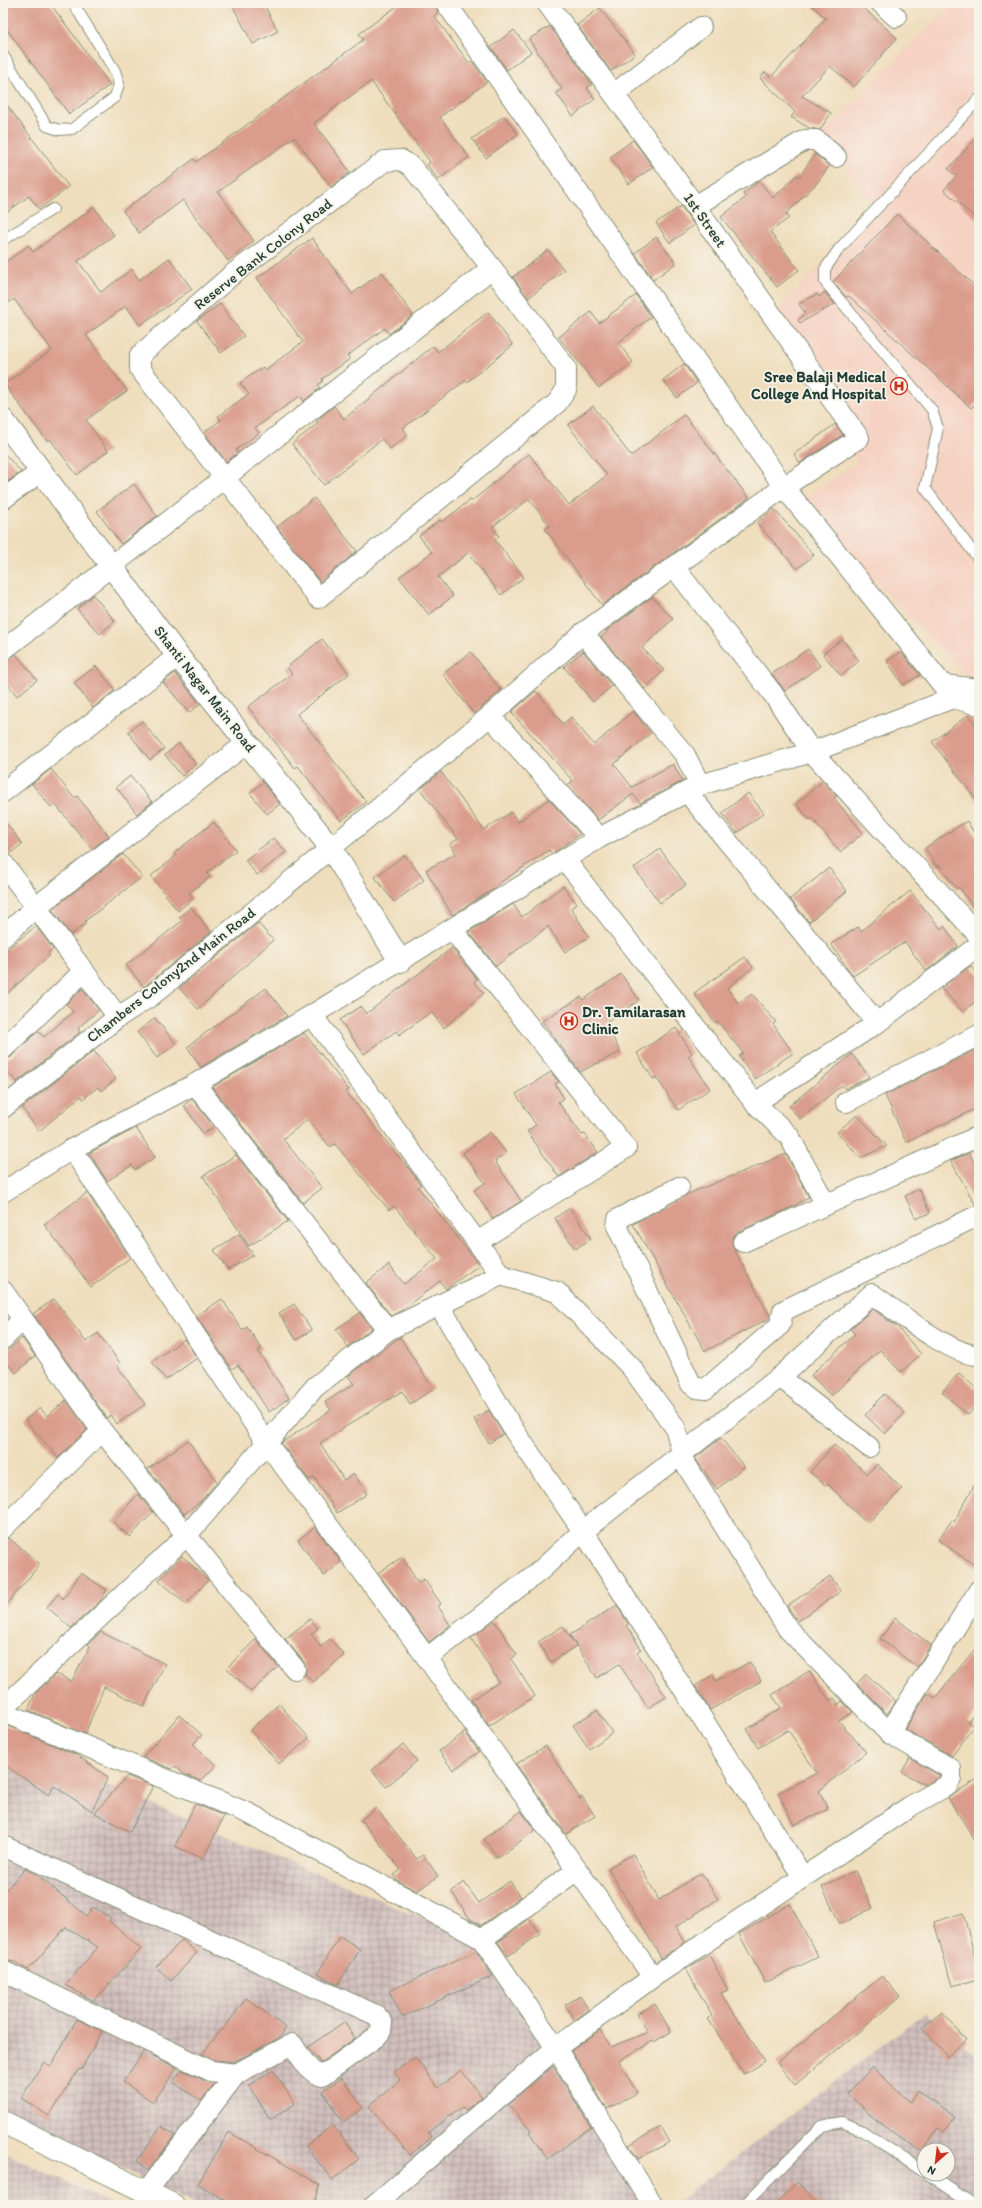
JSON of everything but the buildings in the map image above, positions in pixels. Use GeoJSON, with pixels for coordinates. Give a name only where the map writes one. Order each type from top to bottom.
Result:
{"type":"FeatureCollection","features":[{"type":"Feature","properties":{"kind":"street"},"geometry":{"type":"LineString","coordinates":[[446,3],[784,487],[948,691],[979,705]]}},
{"type":"Feature","properties":{"kind":"street","name":"1st Street"},"geometry":{"type":"LineString","coordinates":[[547,3],[695,206],[860,438]]}},
{"type":"Feature","properties":{"kind":"street"},"geometry":{"type":"LineString","coordinates":[[881,3],[896,17]]}},
{"type":"Feature","properties":{"kind":"street"},"geometry":{"type":"LineString","coordinates":[[614,94],[700,27]]}},
{"type":"Feature","properties":{"kind":"street"},"geometry":{"type":"LineString","coordinates":[[695,206],[805,140],[816,140],[836,156]]}},
{"type":"Feature","properties":{"kind":"street","name":"Reserve Bank Colony Road"},"geometry":{"type":"LineString","coordinates":[[401,160],[411,166],[492,268],[566,368],[566,390],[558,403],[318,598],[224,478],[140,369],[140,355],[234,273],[385,161],[401,160]]}},
{"type":"Feature","properties":{"kind":"street"},"geometry":{"type":"LineString","coordinates":[[3,650],[492,268]]}},
{"type":"Feature","properties":{"kind":"street","name":"Shanti Nagar Main Road"},"geometry":{"type":"LineString","coordinates":[[3,420],[178,656],[332,848],[400,961]]}},
{"type":"Feature","properties":{"kind":"street","name":"Chambers Colony2nd Main Road"},"geometry":{"type":"LineString","coordinates":[[6,1100],[118,1017],[151,996],[490,716],[584,633],[784,487],[860,438]]}},
{"type":"Feature","properties":{"kind":"street"},"geometry":{"type":"LineString","coordinates":[[3,499],[42,471]]}},
{"type":"Feature","properties":{"kind":"street"},"geometry":{"type":"LineString","coordinates":[[674,567],[773,694],[812,752],[979,936]]}},
{"type":"Feature","properties":{"kind":"street"},"geometry":{"type":"LineString","coordinates":[[584,633],[685,755],[693,788],[877,1023]]}},
{"type":"Feature","properties":{"kind":"street"},"geometry":{"type":"LineString","coordinates":[[3,792],[178,656]]}},
{"type":"Feature","properties":{"kind":"street"},"geometry":{"type":"LineString","coordinates":[[3,1192],[72,1149],[195,1084],[312,1015],[599,838],[693,788],[812,752],[948,691],[979,689]]}},
{"type":"Feature","properties":{"kind":"street"},"geometry":{"type":"LineString","coordinates":[[490,716],[599,838]]}},
{"type":"Feature","properties":{"kind":"street"},"geometry":{"type":"LineString","coordinates":[[3,937],[36,907],[247,743]]}},
{"type":"Feature","properties":{"kind":"street"},"geometry":{"type":"LineString","coordinates":[[565,860],[755,1103],[789,1136],[826,1205]]}},
{"type":"Feature","properties":{"kind":"street"},"geometry":{"type":"LineString","coordinates":[[3,863],[118,1017]]}},
{"type":"Feature","properties":{"kind":"street"},"geometry":{"type":"LineString","coordinates":[[452,929],[626,1148],[477,1242]]}},
{"type":"Feature","properties":{"kind":"street"},"geometry":{"type":"LineString","coordinates":[[755,1103],[877,1023],[979,945]]}},
{"type":"Feature","properties":{"kind":"street"},"geometry":{"type":"LineString","coordinates":[[3,1049],[84,971]]}},
{"type":"Feature","properties":{"kind":"street"},"geometry":{"type":"LineString","coordinates":[[312,1015],[501,1275],[557,1292],[631,1367],[675,1427],[685,1463],[788,1629],[888,1733],[951,1769],[951,1778],[948,1785],[909,1807],[653,1977],[556,2048],[374,2205]]}},
{"type":"Feature","properties":{"kind":"street"},"geometry":{"type":"LineString","coordinates":[[846,1102],[979,1035]]}},
{"type":"Feature","properties":{"kind":"street"},"geometry":{"type":"LineString","coordinates":[[195,1084],[388,1330]]}},
{"type":"Feature","properties":{"kind":"street"},"geometry":{"type":"LineString","coordinates":[[743,1242],[979,1136]]}},
{"type":"Feature","properties":{"kind":"street"},"geometry":{"type":"LineString","coordinates":[[72,1149],[266,1442],[427,1658],[653,1977]]}},
{"type":"Feature","properties":{"kind":"street"},"geometry":{"type":"LineString","coordinates":[[679,1187],[618,1219],[617,1226],[691,1384],[696,1388],[706,1389],[780,1326],[783,1311],[979,1215]]}},
{"type":"Feature","properties":{"kind":"street"},"geometry":{"type":"LineString","coordinates":[[3,1708],[186,1536],[315,1387],[388,1330],[501,1275]]}},
{"type":"Feature","properties":{"kind":"street"},"geometry":{"type":"LineString","coordinates":[[3,1291],[102,1431],[294,1670]]}},
{"type":"Feature","properties":{"kind":"street"},"geometry":{"type":"LineString","coordinates":[[427,1658],[542,1569],[583,1531],[780,1376],[872,1294],[934,1337],[970,1356],[979,1355]]}},
{"type":"Feature","properties":{"kind":"street"},"geometry":{"type":"LineString","coordinates":[[439,1305],[514,1432],[583,1531],[803,1877]]}},
{"type":"Feature","properties":{"kind":"street"},"geometry":{"type":"LineString","coordinates":[[3,1339],[23,1319]]}},
{"type":"Feature","properties":{"kind":"street"},"geometry":{"type":"LineString","coordinates":[[780,1376],[869,1447]]}},
{"type":"Feature","properties":{"kind":"street"},"geometry":{"type":"LineString","coordinates":[[3,1528],[102,1431]]}},
{"type":"Feature","properties":{"kind":"street"},"geometry":{"type":"LineString","coordinates":[[888,1733],[979,1590]]}},
{"type":"Feature","properties":{"kind":"street"},"geometry":{"type":"LineString","coordinates":[[3,1712],[250,1814],[482,1939],[556,2048],[653,2205]]}},
{"type":"Feature","properties":{"kind":"street"},"geometry":{"type":"LineString","coordinates":[[3,1846],[376,2015],[382,2022],[381,2031],[376,2037],[322,2076],[317,2075],[310,2069],[292,2044],[236,2074],[147,2191]]}},
{"type":"Feature","properties":{"kind":"street"},"geometry":{"type":"LineString","coordinates":[[482,1939],[577,1870]]}},
{"type":"Feature","properties":{"kind":"street"},"geometry":{"type":"LineString","coordinates":[[3,1972],[211,2071],[236,2074]]}},
{"type":"Feature","properties":{"kind":"street"},"geometry":{"type":"LineString","coordinates":[[3,2122],[173,2205]]}},
{"type":"Feature","properties":{"kind":"lane"},"geometry":{"type":"LineString","coordinates":[[3,55],[47,126],[59,130],[72,129],[115,97],[119,84],[115,72],[73,3]]}},
{"type":"Feature","properties":{"kind":"lane"},"geometry":{"type":"LineString","coordinates":[[979,99],[840,249],[825,269],[825,282],[932,410],[938,428],[925,488],[979,560]]}},
{"type":"Feature","properties":{"kind":"lane"},"geometry":{"type":"LineString","coordinates":[[3,240],[53,209]]}},
{"type":"Feature","properties":{"kind":"lane"},"geometry":{"type":"LineString","coordinates":[[744,2205],[822,2126],[842,2122],[861,2130],[916,2167]]}},
{"type":"Feature","properties":{"kind":"lane"},"geometry":{"type":"LineString","coordinates":[[939,2182],[973,2205]]}},
{"type":"Feature","properties":{"kind":"shaded area","name":"Sree Balaji Medical College And Hospital"},"geometry":{"type":"Polygon","coordinates":[[[953,3],[979,3],[979,677],[966,676],[798,502],[857,462],[779,309],[874,206],[820,136],[953,3]]]}},
{"type":"Feature","properties":{"kind":"shaded area"},"geometry":{"type":"Polygon","coordinates":[[[3,1742],[470,1938],[647,2205],[197,2205],[3,2111],[3,1742]]]}},
{"type":"Feature","properties":{"kind":"shaded area"},"geometry":{"type":"Polygon","coordinates":[[[924,2013],[979,2057],[979,2205],[673,2205],[924,2013]]]}},
{"type":"Feature","properties":{"kind":"shaded area"},"geometry":{"type":"Polygon","coordinates":[[[3,2152],[113,2205],[3,2205],[3,2152]]]}},
{"type":"Feature","properties":{"kind":"place","name":"Sree Balaji Medical College And Hospital"},"geometry":{"type":"Point","coordinates":[899,386]}},
{"type":"Feature","properties":{"kind":"place","name":"Dr. Tamilarasan Clinic"},"geometry":{"type":"Point","coordinates":[569,1021]}}]}
